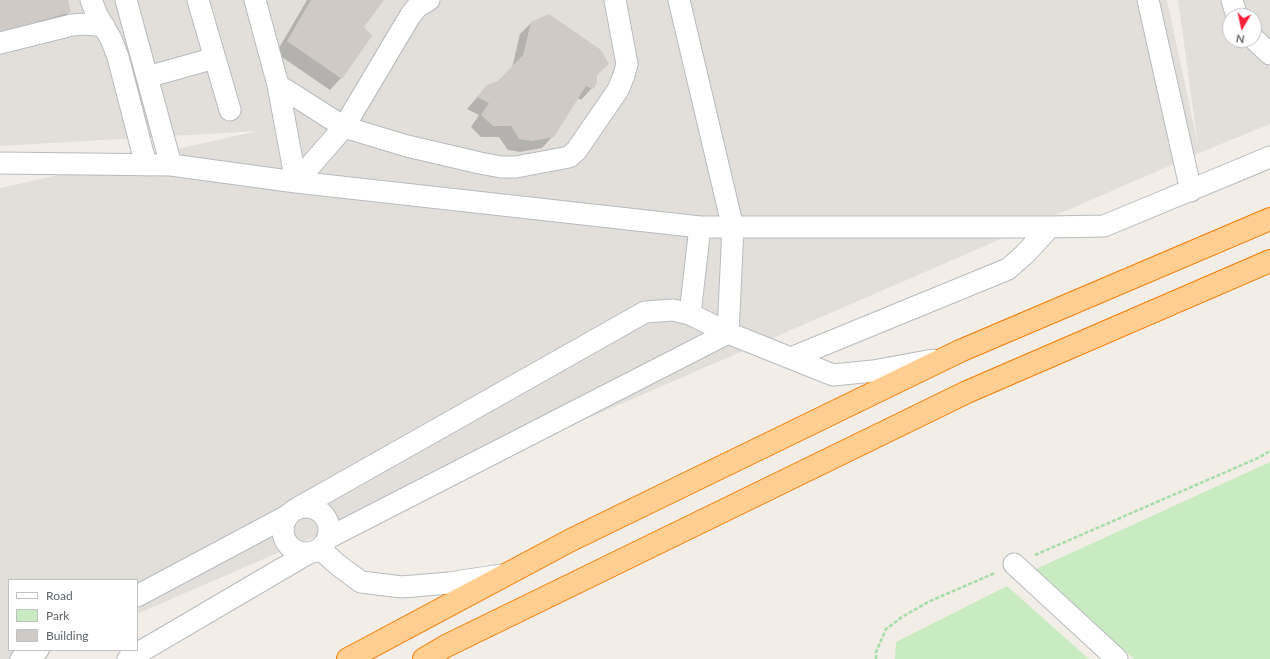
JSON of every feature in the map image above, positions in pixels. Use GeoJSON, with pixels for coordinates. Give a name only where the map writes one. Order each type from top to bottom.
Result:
{"type":"FeatureCollection","features":[{"type":"Feature","properties":{"kind":"highway"},"geometry":{"type":"LineString","coordinates":[[348,659],[571,540],[947,357],[1270,219]]}},
{"type":"Feature","properties":{"kind":"highway"},"geometry":{"type":"LineString","coordinates":[[424,659],[453,643],[967,392],[1270,261]]}},
{"type":"Feature","properties":{"kind":"street"},"geometry":{"type":"LineString","coordinates":[[91,0],[97,15],[115,48],[146,165]]}},
{"type":"Feature","properties":{"kind":"street"},"geometry":{"type":"LineString","coordinates":[[126,0],[171,165]]}},
{"type":"Feature","properties":{"kind":"street"},"geometry":{"type":"LineString","coordinates":[[198,0],[230,110]]}},
{"type":"Feature","properties":{"kind":"street"},"geometry":{"type":"LineString","coordinates":[[255,0],[278,86],[296,182]]}},
{"type":"Feature","properties":{"kind":"street"},"geometry":{"type":"LineString","coordinates":[[296,182],[344,127],[410,16],[417,7],[429,0]]}},
{"type":"Feature","properties":{"kind":"street"},"geometry":{"type":"LineString","coordinates":[[278,86],[344,127],[407,146],[501,167],[516,167],[569,157],[576,151],[618,90],[624,75],[627,64],[615,0]]}},
{"type":"Feature","properties":{"kind":"street"},"geometry":{"type":"LineString","coordinates":[[679,0],[733,228],[728,333]]}},
{"type":"Feature","properties":{"kind":"street"},"geometry":{"type":"LineString","coordinates":[[1148,0],[1191,191]]}},
{"type":"Feature","properties":{"kind":"street"},"geometry":{"type":"LineString","coordinates":[[0,43],[72,25],[87,24],[104,26]]}},
{"type":"Feature","properties":{"kind":"street"},"geometry":{"type":"LineString","coordinates":[[1262,46],[1270,54]]}},
{"type":"Feature","properties":{"kind":"street"},"geometry":{"type":"LineString","coordinates":[[147,77],[215,58]]}},
{"type":"Feature","properties":{"kind":"street"},"geometry":{"type":"LineString","coordinates":[[0,163],[171,165],[296,182],[700,227],[1050,227],[1104,226],[1270,157]]}},
{"type":"Feature","properties":{"kind":"street"},"geometry":{"type":"LineString","coordinates":[[690,314],[700,227]]}},
{"type":"Feature","properties":{"kind":"street"},"geometry":{"type":"LineString","coordinates":[[791,358],[1008,269],[1025,254],[1050,227]]}},
{"type":"Feature","properties":{"kind":"street"},"geometry":{"type":"LineString","coordinates":[[138,595],[292,512],[645,312],[673,310],[690,314],[728,333],[834,374],[873,371],[947,357]]}},
{"type":"Feature","properties":{"kind":"street"},"geometry":{"type":"LineString","coordinates":[[128,659],[318,547],[728,333]]}},
{"type":"Feature","properties":{"kind":"street"},"geometry":{"type":"LineString","coordinates":[[311,507],[323,513],[329,525],[318,547],[294,551],[285,541],[282,528],[292,512],[311,507]]}},
{"type":"Feature","properties":{"kind":"street"},"geometry":{"type":"LineString","coordinates":[[318,547],[338,565],[361,582],[402,587],[449,583],[506,575]]}},
{"type":"Feature","properties":{"kind":"street"},"geometry":{"type":"LineString","coordinates":[[1014,564],[1117,659]]}},
{"type":"Feature","properties":{"kind":"street"},"geometry":{"type":"LineString","coordinates":[[21,659],[36,651]]}},
{"type":"Feature","properties":{"kind":"path"},"geometry":{"type":"LineString","coordinates":[[876,659],[876,652],[886,629],[902,617],[928,602],[1258,458],[1270,451]]}},
{"type":"Feature","properties":{"kind":"shaded area"},"geometry":{"type":"Polygon","coordinates":[[[0,0],[1167,0],[1198,145],[1178,0],[1270,0],[1270,124],[1199,153],[138,614],[138,579],[8,579],[8,651],[53,651],[34,659],[0,659],[0,188],[258,131],[0,146],[0,0]]]}},
{"type":"Feature","properties":{"kind":"green space"},"geometry":{"type":"Polygon","coordinates":[[[1270,462],[1270,659],[1134,659],[1036,569],[1270,462]]]}},
{"type":"Feature","properties":{"kind":"green space"},"geometry":{"type":"Polygon","coordinates":[[[1007,586],[1089,659],[895,659],[896,642],[1007,586]]]}},
{"type":"Feature","properties":{"kind":"building"},"geometry":{"type":"Polygon","coordinates":[[[0,0],[68,0],[71,12],[0,33],[0,0]]]}},
{"type":"Feature","properties":{"kind":"building"},"geometry":{"type":"Polygon","coordinates":[[[311,0],[384,0],[364,27],[372,36],[342,79],[287,41],[311,0]]]}},
{"type":"Feature","properties":{"kind":"building"},"geometry":{"type":"Polygon","coordinates":[[[549,14],[601,50],[609,64],[597,75],[597,83],[593,89],[586,86],[554,137],[532,141],[519,139],[511,126],[493,126],[481,115],[489,103],[477,97],[487,85],[498,81],[523,55],[531,22],[549,14]]]}}]}
